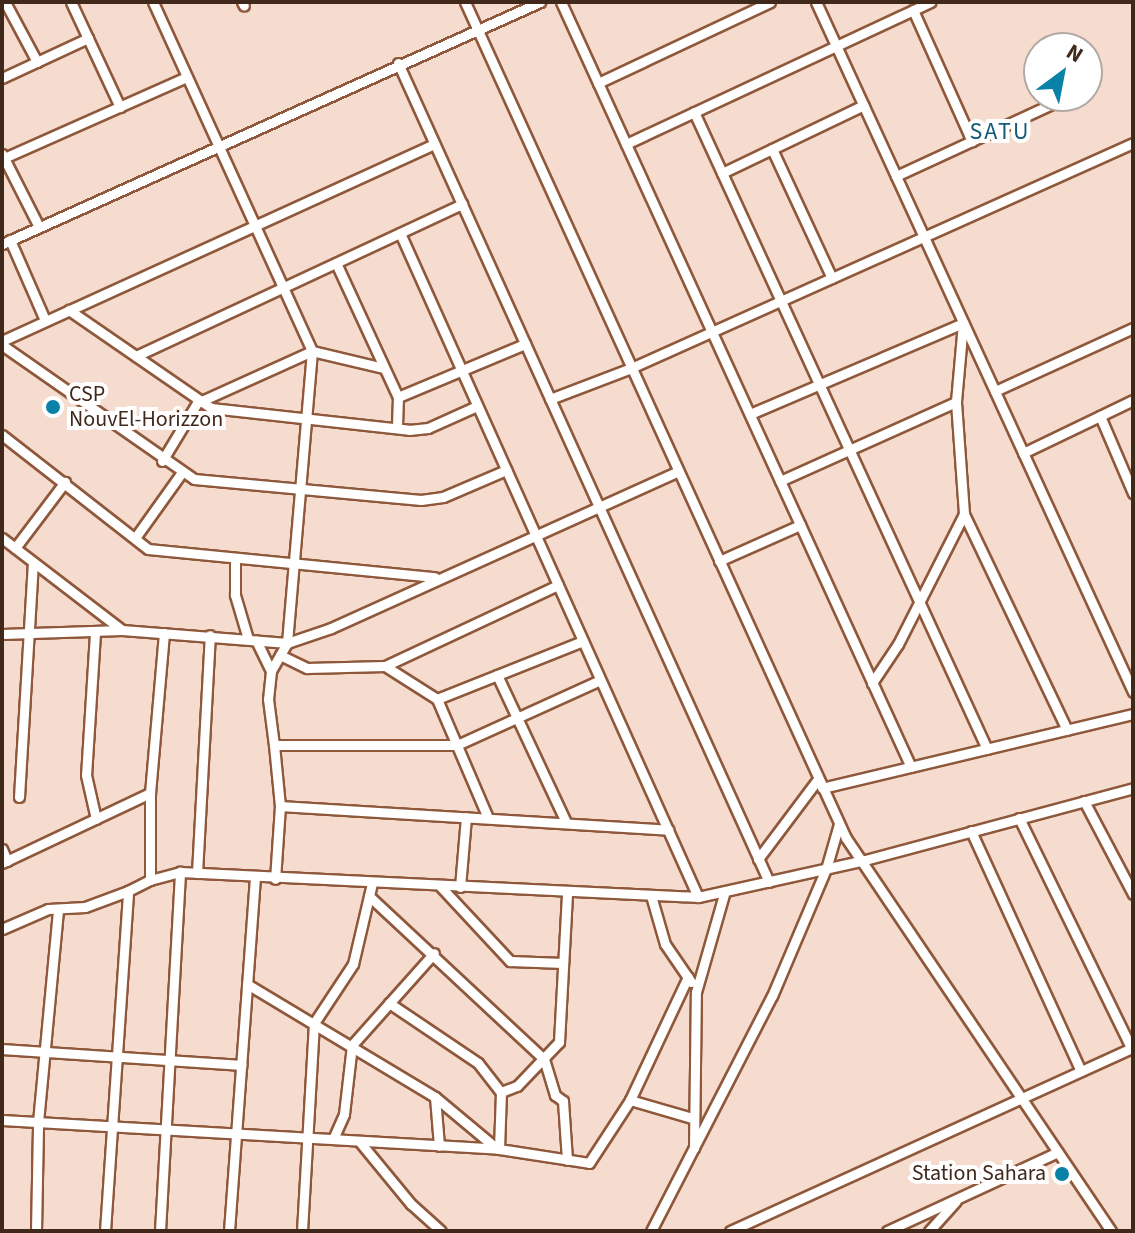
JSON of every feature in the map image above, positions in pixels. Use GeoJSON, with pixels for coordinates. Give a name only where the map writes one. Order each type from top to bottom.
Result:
{"type":"FeatureCollection","features":[{"type":"Feature","properties":{"kind":"street"},"geometry":{"type":"LineString","coordinates":[[5,2],[37,62]]}},
{"type":"Feature","properties":{"kind":"street"},"geometry":{"type":"LineString","coordinates":[[71,2],[120,107]]}},
{"type":"Feature","properties":{"kind":"street"},"geometry":{"type":"LineString","coordinates":[[153,2],[312,351],[309,419],[287,643],[271,671],[268,699],[280,806],[275,879]]}},
{"type":"Feature","properties":{"kind":"street"},"geometry":{"type":"LineString","coordinates":[[465,2],[839,824],[1111,1231]]}},
{"type":"Feature","properties":{"kind":"street"},"geometry":{"type":"LineString","coordinates":[[45,320],[6,242],[398,63],[540,2]]}},
{"type":"Feature","properties":{"kind":"street"},"geometry":{"type":"LineString","coordinates":[[561,2],[911,767]]}},
{"type":"Feature","properties":{"kind":"street"},"geometry":{"type":"LineString","coordinates":[[598,83],[770,2]]}},
{"type":"Feature","properties":{"kind":"street"},"geometry":{"type":"LineString","coordinates":[[816,2],[1133,692]]}},
{"type":"Feature","properties":{"kind":"street"},"geometry":{"type":"LineString","coordinates":[[626,144],[931,2]]}},
{"type":"Feature","properties":{"kind":"street"},"geometry":{"type":"LineString","coordinates":[[913,10],[972,141]]}},
{"type":"Feature","properties":{"kind":"street"},"geometry":{"type":"LineString","coordinates":[[2,78],[88,38]]}},
{"type":"Feature","properties":{"kind":"street"},"geometry":{"type":"LineString","coordinates":[[398,63],[769,882]]}},
{"type":"Feature","properties":{"kind":"street"},"geometry":{"type":"LineString","coordinates":[[39,227],[3,156],[187,77]]}},
{"type":"Feature","properties":{"kind":"street"},"geometry":{"type":"LineString","coordinates":[[722,173],[864,105]]}},
{"type":"Feature","properties":{"kind":"street"},"geometry":{"type":"LineString","coordinates":[[694,112],[987,749]]}},
{"type":"Feature","properties":{"kind":"street"},"geometry":{"type":"LineString","coordinates":[[896,176],[1035,112]]}},
{"type":"Feature","properties":{"kind":"street"},"geometry":{"type":"LineString","coordinates":[[550,399],[631,368],[1133,143]]}},
{"type":"Feature","properties":{"kind":"street"},"geometry":{"type":"LineString","coordinates":[[434,144],[45,320],[2,343],[162,461],[182,472],[244,487],[303,488],[421,500],[443,497],[506,470]]}},
{"type":"Feature","properties":{"kind":"street"},"geometry":{"type":"LineString","coordinates":[[772,149],[832,278]]}},
{"type":"Feature","properties":{"kind":"street"},"geometry":{"type":"LineString","coordinates":[[136,356],[462,204]]}},
{"type":"Feature","properties":{"kind":"street"},"geometry":{"type":"LineString","coordinates":[[400,233],[698,897]]}},
{"type":"Feature","properties":{"kind":"street"},"geometry":{"type":"LineString","coordinates":[[336,263],[398,397],[397,428]]}},
{"type":"Feature","properties":{"kind":"street"},"geometry":{"type":"LineString","coordinates":[[69,310],[197,403],[397,428],[428,428],[477,406]]}},
{"type":"Feature","properties":{"kind":"street"},"geometry":{"type":"LineString","coordinates":[[750,414],[963,323]]}},
{"type":"Feature","properties":{"kind":"street"},"geometry":{"type":"LineString","coordinates":[[963,323],[956,402],[964,514],[1067,730]]}},
{"type":"Feature","properties":{"kind":"street"},"geometry":{"type":"LineString","coordinates":[[995,391],[1133,328]]}},
{"type":"Feature","properties":{"kind":"street"},"geometry":{"type":"LineString","coordinates":[[398,397],[525,344]]}},
{"type":"Feature","properties":{"kind":"street"},"geometry":{"type":"LineString","coordinates":[[162,461],[197,403],[312,351],[384,368]]}},
{"type":"Feature","properties":{"kind":"street"},"geometry":{"type":"LineString","coordinates":[[1023,453],[1133,400]]}},
{"type":"Feature","properties":{"kind":"street"},"geometry":{"type":"LineString","coordinates":[[780,481],[956,402]]}},
{"type":"Feature","properties":{"kind":"street"},"geometry":{"type":"LineString","coordinates":[[1100,416],[1133,493]]}},
{"type":"Feature","properties":{"kind":"street"},"geometry":{"type":"LineString","coordinates":[[2,435],[148,549],[438,578]]}},
{"type":"Feature","properties":{"kind":"street"},"geometry":{"type":"LineString","coordinates":[[2,634],[122,630],[287,643],[678,471]]}},
{"type":"Feature","properties":{"kind":"street"},"geometry":{"type":"LineString","coordinates":[[135,538],[182,472]]}},
{"type":"Feature","properties":{"kind":"street"},"geometry":{"type":"LineString","coordinates":[[65,482],[7,543],[122,630]]}},
{"type":"Feature","properties":{"kind":"street"},"geometry":{"type":"LineString","coordinates":[[872,683],[964,514]]}},
{"type":"Feature","properties":{"kind":"street"},"geometry":{"type":"LineString","coordinates":[[719,561],[800,525]]}},
{"type":"Feature","properties":{"kind":"street"},"geometry":{"type":"LineString","coordinates":[[235,558],[235,595],[252,639],[271,671]]}},
{"type":"Feature","properties":{"kind":"street"},"geometry":{"type":"LineString","coordinates":[[19,797],[33,562]]}},
{"type":"Feature","properties":{"kind":"street"},"geometry":{"type":"LineString","coordinates":[[280,655],[307,668],[385,666],[558,585]]}},
{"type":"Feature","properties":{"kind":"street"},"geometry":{"type":"LineString","coordinates":[[95,633],[86,775],[96,819]]}},
{"type":"Feature","properties":{"kind":"street"},"geometry":{"type":"LineString","coordinates":[[150,880],[150,793],[164,633]]}},
{"type":"Feature","properties":{"kind":"street"},"geometry":{"type":"LineString","coordinates":[[197,873],[210,635]]}},
{"type":"Feature","properties":{"kind":"street"},"geometry":{"type":"LineString","coordinates":[[437,699],[583,641]]}},
{"type":"Feature","properties":{"kind":"street"},"geometry":{"type":"LineString","coordinates":[[385,666],[437,699],[488,818]]}},
{"type":"Feature","properties":{"kind":"street"},"geometry":{"type":"LineString","coordinates":[[497,675],[566,822]]}},
{"type":"Feature","properties":{"kind":"street"},"geometry":{"type":"LineString","coordinates":[[274,745],[457,745],[600,680]]}},
{"type":"Feature","properties":{"kind":"street"},"geometry":{"type":"LineString","coordinates":[[758,859],[820,784],[911,767],[1133,714]]}},
{"type":"Feature","properties":{"kind":"street"},"geometry":{"type":"LineString","coordinates":[[2,929],[58,909],[85,907],[150,880],[180,872],[652,899],[698,897],[865,860],[1132,791]]}},
{"type":"Feature","properties":{"kind":"street"},"geometry":{"type":"LineString","coordinates":[[2,849],[5,862],[150,793]]}},
{"type":"Feature","properties":{"kind":"street"},"geometry":{"type":"LineString","coordinates":[[1084,801],[1133,894]]}},
{"type":"Feature","properties":{"kind":"street"},"geometry":{"type":"LineString","coordinates":[[280,806],[668,830]]}},
{"type":"Feature","properties":{"kind":"street"},"geometry":{"type":"LineString","coordinates":[[460,887],[466,817]]}},
{"type":"Feature","properties":{"kind":"street"},"geometry":{"type":"LineString","coordinates":[[730,1231],[1132,1047],[1019,818]]}},
{"type":"Feature","properties":{"kind":"street"},"geometry":{"type":"LineString","coordinates":[[653,1230],[772,996],[826,869],[839,824]]}},
{"type":"Feature","properties":{"kind":"street"},"geometry":{"type":"LineString","coordinates":[[971,831],[1081,1071]]}},
{"type":"Feature","properties":{"kind":"street"},"geometry":{"type":"LineString","coordinates":[[160,1231],[180,872]]}},
{"type":"Feature","properties":{"kind":"street"},"geometry":{"type":"LineString","coordinates":[[229,1231],[255,878]]}},
{"type":"Feature","properties":{"kind":"street"},"geometry":{"type":"LineString","coordinates":[[302,1231],[314,1023],[353,964],[372,883]]}},
{"type":"Feature","properties":{"kind":"street"},"geometry":{"type":"LineString","coordinates":[[440,886],[510,961],[563,963]]}},
{"type":"Feature","properties":{"kind":"street"},"geometry":{"type":"LineString","coordinates":[[105,1231],[128,891]]}},
{"type":"Feature","properties":{"kind":"street"},"geometry":{"type":"LineString","coordinates":[[694,1149],[696,992],[725,891]]}},
{"type":"Feature","properties":{"kind":"street"},"geometry":{"type":"LineString","coordinates":[[501,1092],[517,1086],[559,1042],[567,892]]}},
{"type":"Feature","properties":{"kind":"street"},"geometry":{"type":"LineString","coordinates":[[369,896],[434,953],[544,1059],[555,1095],[563,1101],[567,1160]]}},
{"type":"Feature","properties":{"kind":"street"},"geometry":{"type":"LineString","coordinates":[[652,899],[665,944],[696,992]]}},
{"type":"Feature","properties":{"kind":"street"},"geometry":{"type":"LineString","coordinates":[[36,1231],[38,1122],[58,909]]}},
{"type":"Feature","properties":{"kind":"street"},"geometry":{"type":"LineString","coordinates":[[333,1139],[344,1114],[352,1045],[434,953]]}},
{"type":"Feature","properties":{"kind":"street"},"geometry":{"type":"LineString","coordinates":[[2,1120],[498,1148],[567,1160],[595,1160],[630,1100],[688,977]]}},
{"type":"Feature","properties":{"kind":"street"},"geometry":{"type":"LineString","coordinates":[[247,984],[435,1097],[498,1148]]}},
{"type":"Feature","properties":{"kind":"street"},"geometry":{"type":"LineString","coordinates":[[389,1003],[478,1063],[501,1092],[498,1148]]}},
{"type":"Feature","properties":{"kind":"street"},"geometry":{"type":"LineString","coordinates":[[2,1049],[241,1065]]}},
{"type":"Feature","properties":{"kind":"street"},"geometry":{"type":"LineString","coordinates":[[435,1097],[439,1146]]}},
{"type":"Feature","properties":{"kind":"street"},"geometry":{"type":"LineString","coordinates":[[630,1100],[692,1118]]}},
{"type":"Feature","properties":{"kind":"street"},"geometry":{"type":"LineString","coordinates":[[359,1141],[431,1228],[441,1231]]}},
{"type":"Feature","properties":{"kind":"street"},"geometry":{"type":"LineString","coordinates":[[887,1231],[1058,1152]]}},
{"type":"Feature","properties":{"kind":"street"},"geometry":{"type":"LineString","coordinates":[[929,1231],[960,1198]]}},
{"type":"Feature","properties":{"kind":"place","name":"CSP NouvEl-Horizzon"},"geometry":{"type":"Point","coordinates":[53,407]}},
{"type":"Feature","properties":{"kind":"place","name":"Station Sahara"},"geometry":{"type":"Point","coordinates":[1062,1174]}},
{"type":"Feature","properties":{"kind":"district","name":"SATU"},"geometry":{"type":"Point","coordinates":[1000,132]}}]}
